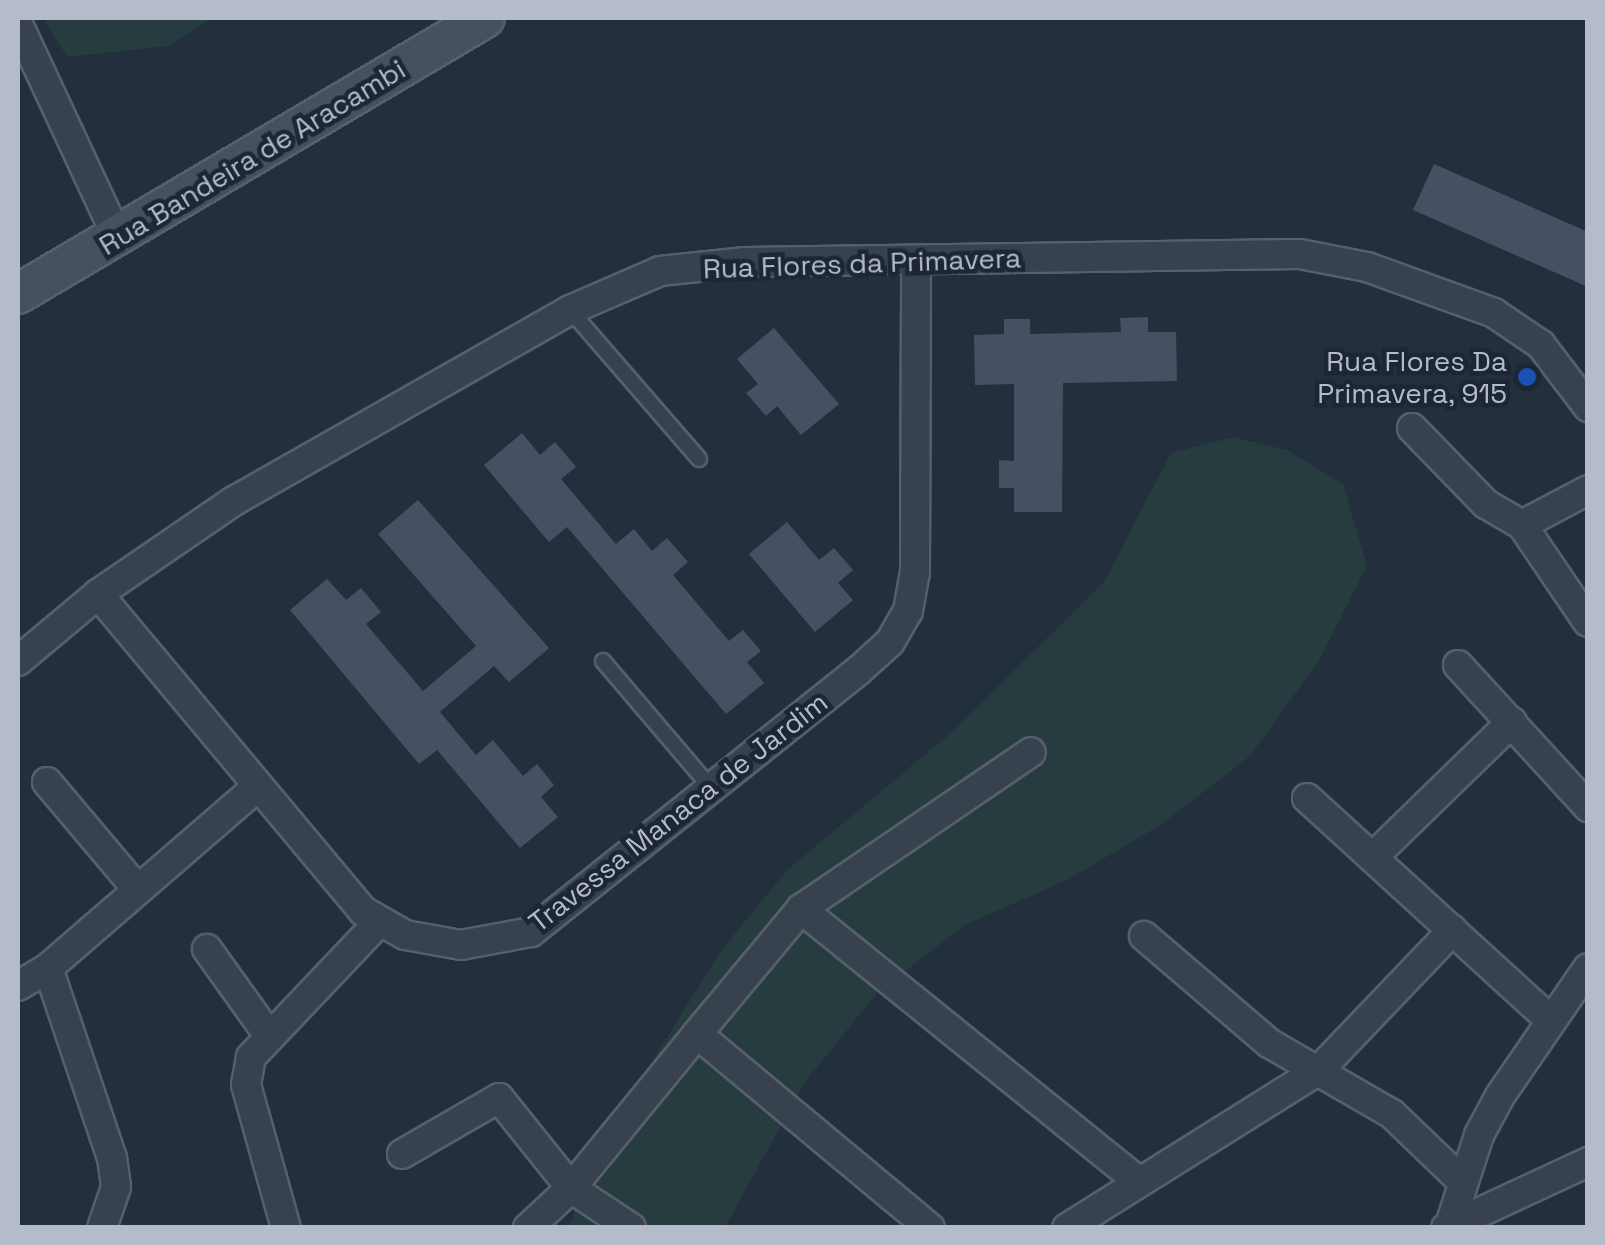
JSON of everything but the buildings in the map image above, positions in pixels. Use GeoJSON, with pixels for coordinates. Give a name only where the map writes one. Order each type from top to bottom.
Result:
{"type":"FeatureCollection","features":[{"type":"Feature","properties":{"kind":"main road","name":"Rua Bandeira de Aracambi"},"geometry":{"type":"LineString","coordinates":[[18,294],[485,18]]}},
{"type":"Feature","properties":{"kind":"street"},"geometry":{"type":"LineString","coordinates":[[18,24],[118,238]]}},
{"type":"Feature","properties":{"kind":"street","name":"Rua Flores da Primavera"},"geometry":{"type":"LineString","coordinates":[[18,661],[98,594],[234,501],[570,310],[660,270],[746,262],[1300,254],[1368,268],[1494,312],[1541,345],[1588,407]]}},
{"type":"Feature","properties":{"kind":"street","name":"Travessa Manaca de Jardim"},"geometry":{"type":"LineString","coordinates":[[98,594],[363,911],[405,935],[461,945],[531,932],[890,642],[908,611],[915,573],[916,260]]}},
{"type":"Feature","properties":{"kind":"street"},"geometry":{"type":"LineString","coordinates":[[1412,428],[1486,504],[1522,526],[1588,622]]}},
{"type":"Feature","properties":{"kind":"street"},"geometry":{"type":"LineString","coordinates":[[1522,526],[1588,490]]}},
{"type":"Feature","properties":{"kind":"street"},"geometry":{"type":"LineString","coordinates":[[1458,665],[1588,807]]}},
{"type":"Feature","properties":{"kind":"street"},"geometry":{"type":"LineString","coordinates":[[1375,855],[1512,722]]}},
{"type":"Feature","properties":{"kind":"street"},"geometry":{"type":"LineString","coordinates":[[528,1228],[571,1188],[801,909],[1032,752]]}},
{"type":"Feature","properties":{"kind":"street"},"geometry":{"type":"LineString","coordinates":[[47,782],[138,890]]}},
{"type":"Feature","properties":{"kind":"street"},"geometry":{"type":"LineString","coordinates":[[18,986],[48,968],[258,786]]}},
{"type":"Feature","properties":{"kind":"street"},"geometry":{"type":"LineString","coordinates":[[1307,798],[1375,855],[1548,1018]]}},
{"type":"Feature","properties":{"kind":"street"},"geometry":{"type":"LineString","coordinates":[[801,909],[1137,1180]]}},
{"type":"Feature","properties":{"kind":"street"},"geometry":{"type":"LineString","coordinates":[[286,1228],[246,1085],[250,1058],[380,920]]}},
{"type":"Feature","properties":{"kind":"street"},"geometry":{"type":"LineString","coordinates":[[1067,1228],[1137,1180],[1320,1069],[1453,930]]}},
{"type":"Feature","properties":{"kind":"street"},"geometry":{"type":"LineString","coordinates":[[1144,936],[1230,1014],[1392,1114],[1463,1182]]}},
{"type":"Feature","properties":{"kind":"street"},"geometry":{"type":"LineString","coordinates":[[208,949],[270,1037]]}},
{"type":"Feature","properties":{"kind":"street"},"geometry":{"type":"LineString","coordinates":[[48,968],[112,1158],[116,1187],[102,1228]]}},
{"type":"Feature","properties":{"kind":"street"},"geometry":{"type":"LineString","coordinates":[[1448,1226],[1479,1135],[1548,1018],[1588,968]]}},
{"type":"Feature","properties":{"kind":"street"},"geometry":{"type":"LineString","coordinates":[[697,1034],[930,1228]]}},
{"type":"Feature","properties":{"kind":"street"},"geometry":{"type":"LineString","coordinates":[[402,1154],[500,1098],[571,1188],[631,1228]]}},
{"type":"Feature","properties":{"kind":"street"},"geometry":{"type":"LineString","coordinates":[[1448,1226],[1588,1162]]}},
{"type":"Feature","properties":{"kind":"lane"},"geometry":{"type":"LineString","coordinates":[[570,310],[699,459]]}},
{"type":"Feature","properties":{"kind":"lane"},"geometry":{"type":"LineString","coordinates":[[603,661],[710,788]]}},
{"type":"Feature","properties":{"kind":"green space"},"geometry":{"type":"Polygon","coordinates":[[[43,18],[212,18],[168,46],[67,57],[43,18]]]}},
{"type":"Feature","properties":{"kind":"green space"},"geometry":{"type":"Polygon","coordinates":[[[1233,437],[1287,450],[1343,484],[1367,566],[1318,662],[1250,756],[1162,824],[1069,879],[965,925],[877,993],[805,1082],[725,1227],[568,1228],[607,1134],[720,952],[787,870],[952,732],[1104,582],[1171,453],[1233,437]]]}},
{"type":"Feature","properties":{"kind":"place","name":"Rua Flores Da Primavera, 915"},"geometry":{"type":"Point","coordinates":[1527,377]}}]}
